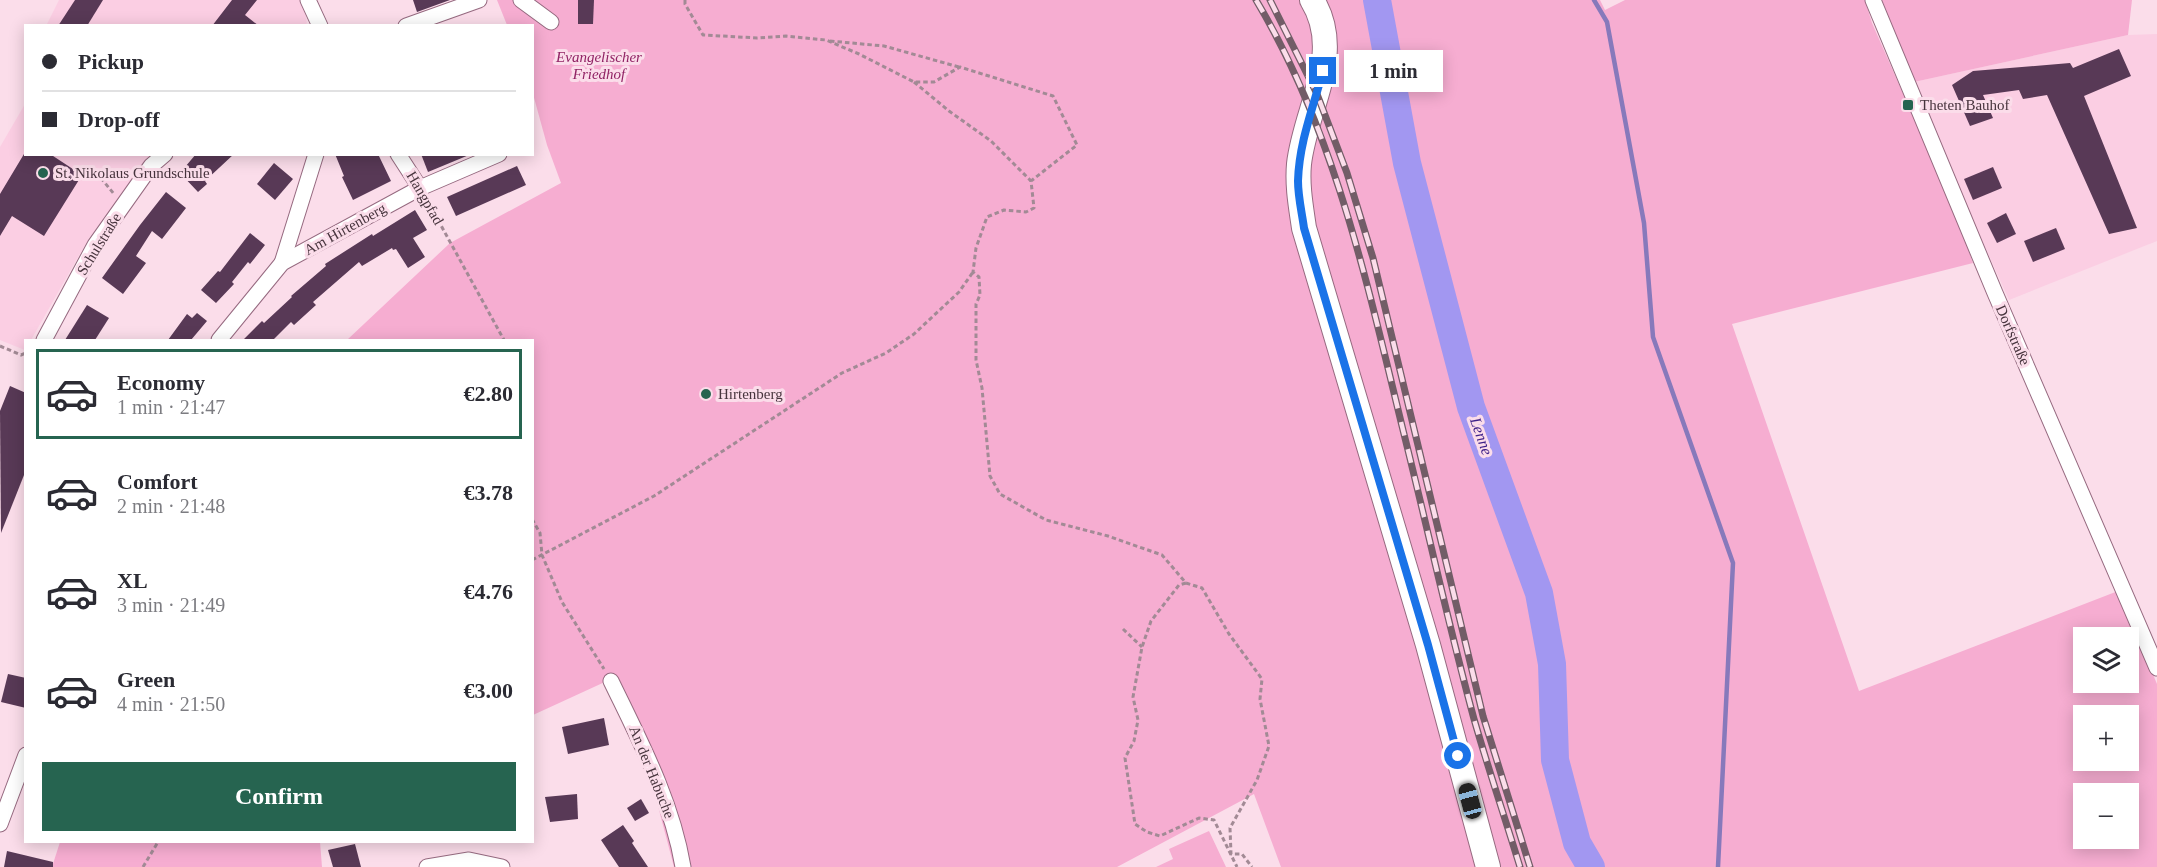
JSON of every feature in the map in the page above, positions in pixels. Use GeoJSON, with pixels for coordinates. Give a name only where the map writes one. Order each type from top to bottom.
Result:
{"type":"FeatureCollection","features":[{"type":"Feature","properties":{"kind":"main road"},"geometry":{"type":"LineString","coordinates":[[1312,0],[1323,24],[1326,44],[1323,71],[1299,164],[1299,192],[1304,228],[1428,645],[1488,867]]}},
{"type":"Feature","properties":{"kind":"street"},"geometry":{"type":"LineString","coordinates":[[308,0],[319,24]]}},
{"type":"Feature","properties":{"kind":"street"},"geometry":{"type":"LineString","coordinates":[[412,24],[479,0]]}},
{"type":"Feature","properties":{"kind":"street"},"geometry":{"type":"LineString","coordinates":[[521,0],[551,22]]}},
{"type":"Feature","properties":{"kind":"street","name":"Dorfstraße"},"geometry":{"type":"LineString","coordinates":[[1873,0],[1995,293],[2157,668]]}},
{"type":"Feature","properties":{"kind":"street","name":"Schulstraße"},"geometry":{"type":"LineString","coordinates":[[45,339],[95,245],[151,166],[163,156]]}},
{"type":"Feature","properties":{"kind":"street"},"geometry":{"type":"LineString","coordinates":[[282,263],[315,156]]}},
{"type":"Feature","properties":{"kind":"street","name":"Hangpfad"},"geometry":{"type":"LineString","coordinates":[[399,156],[420,188]]}},
{"type":"Feature","properties":{"kind":"street","name":"Am Hirtenberg"},"geometry":{"type":"LineString","coordinates":[[220,339],[282,263],[420,188],[494,156]]}},
{"type":"Feature","properties":{"kind":"street","name":"An der Habuche"},"geometry":{"type":"LineString","coordinates":[[611,681],[654,771],[678,837],[683,867]]}},
{"type":"Feature","properties":{"kind":"street"},"geometry":{"type":"LineString","coordinates":[[0,824],[24,760]]}},
{"type":"Feature","properties":{"kind":"street"},"geometry":{"type":"LineString","coordinates":[[427,867],[469,860],[502,867]]}},
{"type":"Feature","properties":{"kind":"path"},"geometry":{"type":"LineString","coordinates":[[685,0],[685,4],[703,35],[757,38],[786,36],[884,46],[1053,96],[1077,145],[1031,181]]}},
{"type":"Feature","properties":{"kind":"path"},"geometry":{"type":"LineString","coordinates":[[534,560],[654,496],[842,373],[886,353],[914,334],[959,292],[973,272],[976,248],[987,217],[1004,210],[1026,212],[1034,208],[1031,181],[991,141],[914,82],[826,40]]}},
{"type":"Feature","properties":{"kind":"path"},"geometry":{"type":"LineString","coordinates":[[914,82],[934,82],[960,67]]}},
{"type":"Feature","properties":{"kind":"path"},"geometry":{"type":"LineString","coordinates":[[96,172],[123,205]]}},
{"type":"Feature","properties":{"kind":"path","name":"Hangpfad"},"geometry":{"type":"LineString","coordinates":[[420,188],[503,339]]}},
{"type":"Feature","properties":{"kind":"path"},"geometry":{"type":"LineString","coordinates":[[973,272],[980,278],[980,295],[976,304],[976,360],[982,388],[990,476],[1000,494],[1046,520],[1108,536],[1162,555],[1186,582],[1202,588],[1230,634],[1262,679],[1260,699],[1269,746],[1257,780],[1230,828],[1231,854]]}},
{"type":"Feature","properties":{"kind":"path"},"geometry":{"type":"LineString","coordinates":[[0,346],[21,355],[24,354]]}},
{"type":"Feature","properties":{"kind":"path"},"geometry":{"type":"LineString","coordinates":[[534,522],[540,533],[542,555],[562,602],[611,681]]}},
{"type":"Feature","properties":{"kind":"path"},"geometry":{"type":"LineString","coordinates":[[1186,582],[1179,585],[1151,621],[1142,647],[1133,697],[1138,720],[1134,741],[1125,758],[1135,824],[1147,832],[1160,836],[1199,818],[1214,820],[1237,867]]}},
{"type":"Feature","properties":{"kind":"path"},"geometry":{"type":"LineString","coordinates":[[1123,629],[1142,647]]}},
{"type":"Feature","properties":{"kind":"path"},"geometry":{"type":"LineString","coordinates":[[143,867],[157,843]]}},
{"type":"Feature","properties":{"kind":"path"},"geometry":{"type":"LineString","coordinates":[[1231,854],[1242,854],[1252,867]]}},
{"type":"Feature","properties":{"kind":"shaded area"},"geometry":{"type":"Polygon","coordinates":[[[59,0],[303,0],[307,23],[306,24],[47,24],[59,0]]]}},
{"type":"Feature","properties":{"kind":"shaded area"},"geometry":{"type":"Polygon","coordinates":[[[2157,34],[2157,241],[2009,300],[1944,156],[1914,82],[2128,35],[2157,34]]]}},
{"type":"Feature","properties":{"kind":"shaded area"},"geometry":{"type":"Polygon","coordinates":[[[24,106],[24,156],[153,156],[89,238],[32,339],[24,339],[24,350],[0,340],[0,147],[24,106]]]}},
{"type":"Feature","properties":{"kind":"green space","name":"Evangelischer Friedhof"},"geometry":{"type":"Polygon","coordinates":[[[497,0],[1600,0],[1605,10],[1625,0],[1865,0],[1872,23],[1953,207],[1973,263],[1732,324],[1859,691],[2118,591],[2133,627],[2073,627],[2073,693],[2139,693],[2139,641],[2157,684],[2157,867],[1281,867],[1254,794],[1117,867],[674,867],[650,776],[607,681],[534,715],[534,339],[348,339],[450,243],[561,183],[547,145],[534,98],[534,24],[507,24],[497,0]]]}},
{"type":"Feature","properties":{"kind":"green space"},"geometry":{"type":"Polygon","coordinates":[[[1882,0],[2132,0],[2128,35],[1914,82],[1882,0]]]}},
{"type":"Feature","properties":{"kind":"green space"},"geometry":{"type":"Polygon","coordinates":[[[1209,831],[1226,867],[1156,867],[1173,859],[1169,849],[1209,831]]]}},
{"type":"Feature","properties":{"kind":"green space"},"geometry":{"type":"Polygon","coordinates":[[[60,843],[320,843],[322,867],[52,867],[60,843]]]}},
{"type":"Feature","properties":{"kind":"building"},"geometry":{"type":"Polygon","coordinates":[[[75,0],[103,0],[88,24],[59,24],[75,0]]]}},
{"type":"Feature","properties":{"kind":"building"},"geometry":{"type":"Polygon","coordinates":[[[232,0],[257,0],[245,15],[256,24],[214,24],[232,0]]]}},
{"type":"Feature","properties":{"kind":"building"},"geometry":{"type":"Polygon","coordinates":[[[413,0],[450,0],[417,12],[413,0]]]}},
{"type":"Feature","properties":{"kind":"building"},"geometry":{"type":"Polygon","coordinates":[[[578,0],[594,0],[593,24],[578,24],[578,0]]]}},
{"type":"Feature","properties":{"kind":"building"},"geometry":{"type":"Polygon","coordinates":[[[2119,49],[2131,76],[2084,96],[2137,228],[2109,234],[2047,95],[2023,99],[2019,90],[1983,95],[1993,118],[1970,126],[1952,85],[1973,71],[2070,63],[2073,68],[2119,49]]]}},
{"type":"Feature","properties":{"kind":"building"},"geometry":{"type":"Polygon","coordinates":[[[24,154],[24,156],[53,156],[82,175],[44,236],[12,216],[0,236],[0,194],[24,154]]]}},
{"type":"Feature","properties":{"kind":"building"},"geometry":{"type":"Polygon","coordinates":[[[194,156],[232,156],[205,181],[207,184],[198,192],[180,173],[194,156]]]}},
{"type":"Feature","properties":{"kind":"building"},"geometry":{"type":"Polygon","coordinates":[[[336,156],[379,156],[391,181],[353,200],[342,177],[344,176],[336,156]]]}},
{"type":"Feature","properties":{"kind":"building"},"geometry":{"type":"Polygon","coordinates":[[[422,156],[467,156],[428,172],[422,156]]]}},
{"type":"Feature","properties":{"kind":"building"},"geometry":{"type":"Polygon","coordinates":[[[274,163],[293,179],[275,200],[257,184],[274,163]]]}},
{"type":"Feature","properties":{"kind":"building"},"geometry":{"type":"Polygon","coordinates":[[[517,166],[526,185],[456,216],[447,197],[517,166]]]}},
{"type":"Feature","properties":{"kind":"building"},"geometry":{"type":"Polygon","coordinates":[[[1993,167],[2002,188],[1973,200],[1964,179],[1993,167]]]}},
{"type":"Feature","properties":{"kind":"building"},"geometry":{"type":"Polygon","coordinates":[[[166,192],[186,208],[162,239],[152,231],[136,256],[146,263],[123,294],[102,278],[166,192]]]}},
{"type":"Feature","properties":{"kind":"building"},"geometry":{"type":"Polygon","coordinates":[[[415,210],[427,230],[413,238],[425,257],[408,268],[396,249],[392,248],[362,266],[359,262],[313,302],[316,305],[294,325],[291,322],[274,339],[244,339],[326,266],[325,264],[372,234],[373,236],[415,210]]]}},
{"type":"Feature","properties":{"kind":"building"},"geometry":{"type":"Polygon","coordinates":[[[2006,213],[2016,234],[1997,243],[1987,223],[2006,213]]]}},
{"type":"Feature","properties":{"kind":"building"},"geometry":{"type":"Polygon","coordinates":[[[2056,228],[2065,249],[2033,262],[2024,241],[2056,228]]]}},
{"type":"Feature","properties":{"kind":"building"},"geometry":{"type":"Polygon","coordinates":[[[250,233],[265,245],[250,264],[248,262],[232,282],[234,284],[216,303],[201,290],[218,271],[220,272],[250,233]]]}},
{"type":"Feature","properties":{"kind":"building"},"geometry":{"type":"Polygon","coordinates":[[[87,305],[109,318],[96,339],[66,339],[87,305]]]}},
{"type":"Feature","properties":{"kind":"building"},"geometry":{"type":"Polygon","coordinates":[[[197,313],[207,321],[192,339],[169,339],[187,314],[192,318],[197,313]]]}},
{"type":"Feature","properties":{"kind":"building"},"geometry":{"type":"Polygon","coordinates":[[[10,386],[24,392],[24,475],[1,533],[0,411],[10,386]]]}},
{"type":"Feature","properties":{"kind":"building"},"geometry":{"type":"Polygon","coordinates":[[[8,674],[24,678],[24,708],[1,702],[8,674]]]}},
{"type":"Feature","properties":{"kind":"building"},"geometry":{"type":"Polygon","coordinates":[[[604,718],[609,745],[568,754],[562,727],[604,718]]]}},
{"type":"Feature","properties":{"kind":"building"},"geometry":{"type":"Polygon","coordinates":[[[577,794],[578,819],[550,822],[545,797],[577,794]]]}},
{"type":"Feature","properties":{"kind":"building"},"geometry":{"type":"Polygon","coordinates":[[[641,799],[649,813],[635,821],[627,808],[641,799]]]}},
{"type":"Feature","properties":{"kind":"building"},"geometry":{"type":"Polygon","coordinates":[[[623,825],[648,867],[619,867],[601,840],[623,825]]]}},
{"type":"Feature","properties":{"kind":"building"},"geometry":{"type":"Polygon","coordinates":[[[355,844],[361,867],[333,867],[328,850],[355,844]]]}},
{"type":"Feature","properties":{"kind":"building"},"geometry":{"type":"Polygon","coordinates":[[[7,851],[53,862],[53,867],[4,867],[7,851]]]}},
{"type":"Feature","properties":{"kind":"waterway","name":"Lenne"},"geometry":{"type":"LineString","coordinates":[[1377,0],[1407,163],[1471,407],[1539,593],[1552,664],[1555,760],[1577,843],[1591,867]]}},
{"type":"Feature","properties":{"kind":"waterway"},"geometry":{"type":"LineString","coordinates":[[1594,0],[1607,22],[1644,223],[1653,337],[1733,563],[1718,867]]}},
{"type":"Feature","properties":{"kind":"railway"},"geometry":{"type":"LineString","coordinates":[[1256,0],[1284,50],[1307,102],[1346,209],[1376,319],[1474,719],[1520,867]]}},
{"type":"Feature","properties":{"kind":"railway"},"geometry":{"type":"LineString","coordinates":[[1270,0],[1317,94],[1347,173],[1373,258],[1483,716],[1530,867]]}},
{"type":"Feature","properties":{"kind":"place","name":"Theten Bauhof"},"geometry":{"type":"Point","coordinates":[1908,105]}},
{"type":"Feature","properties":{"kind":"place","name":"St. Nikolaus Grundschule"},"geometry":{"type":"Point","coordinates":[43,173]}},
{"type":"Feature","properties":{"kind":"place","name":"Hirtenberg"},"geometry":{"type":"Point","coordinates":[706,394]}},
{"type":"Feature","properties":{"kind":"route"},"geometry":{"type":"LineString","coordinates":[[1323,71],[1311,109],[1299,164],[1298,183],[1304,228],[1428,645],[1458,756]]}}]}
